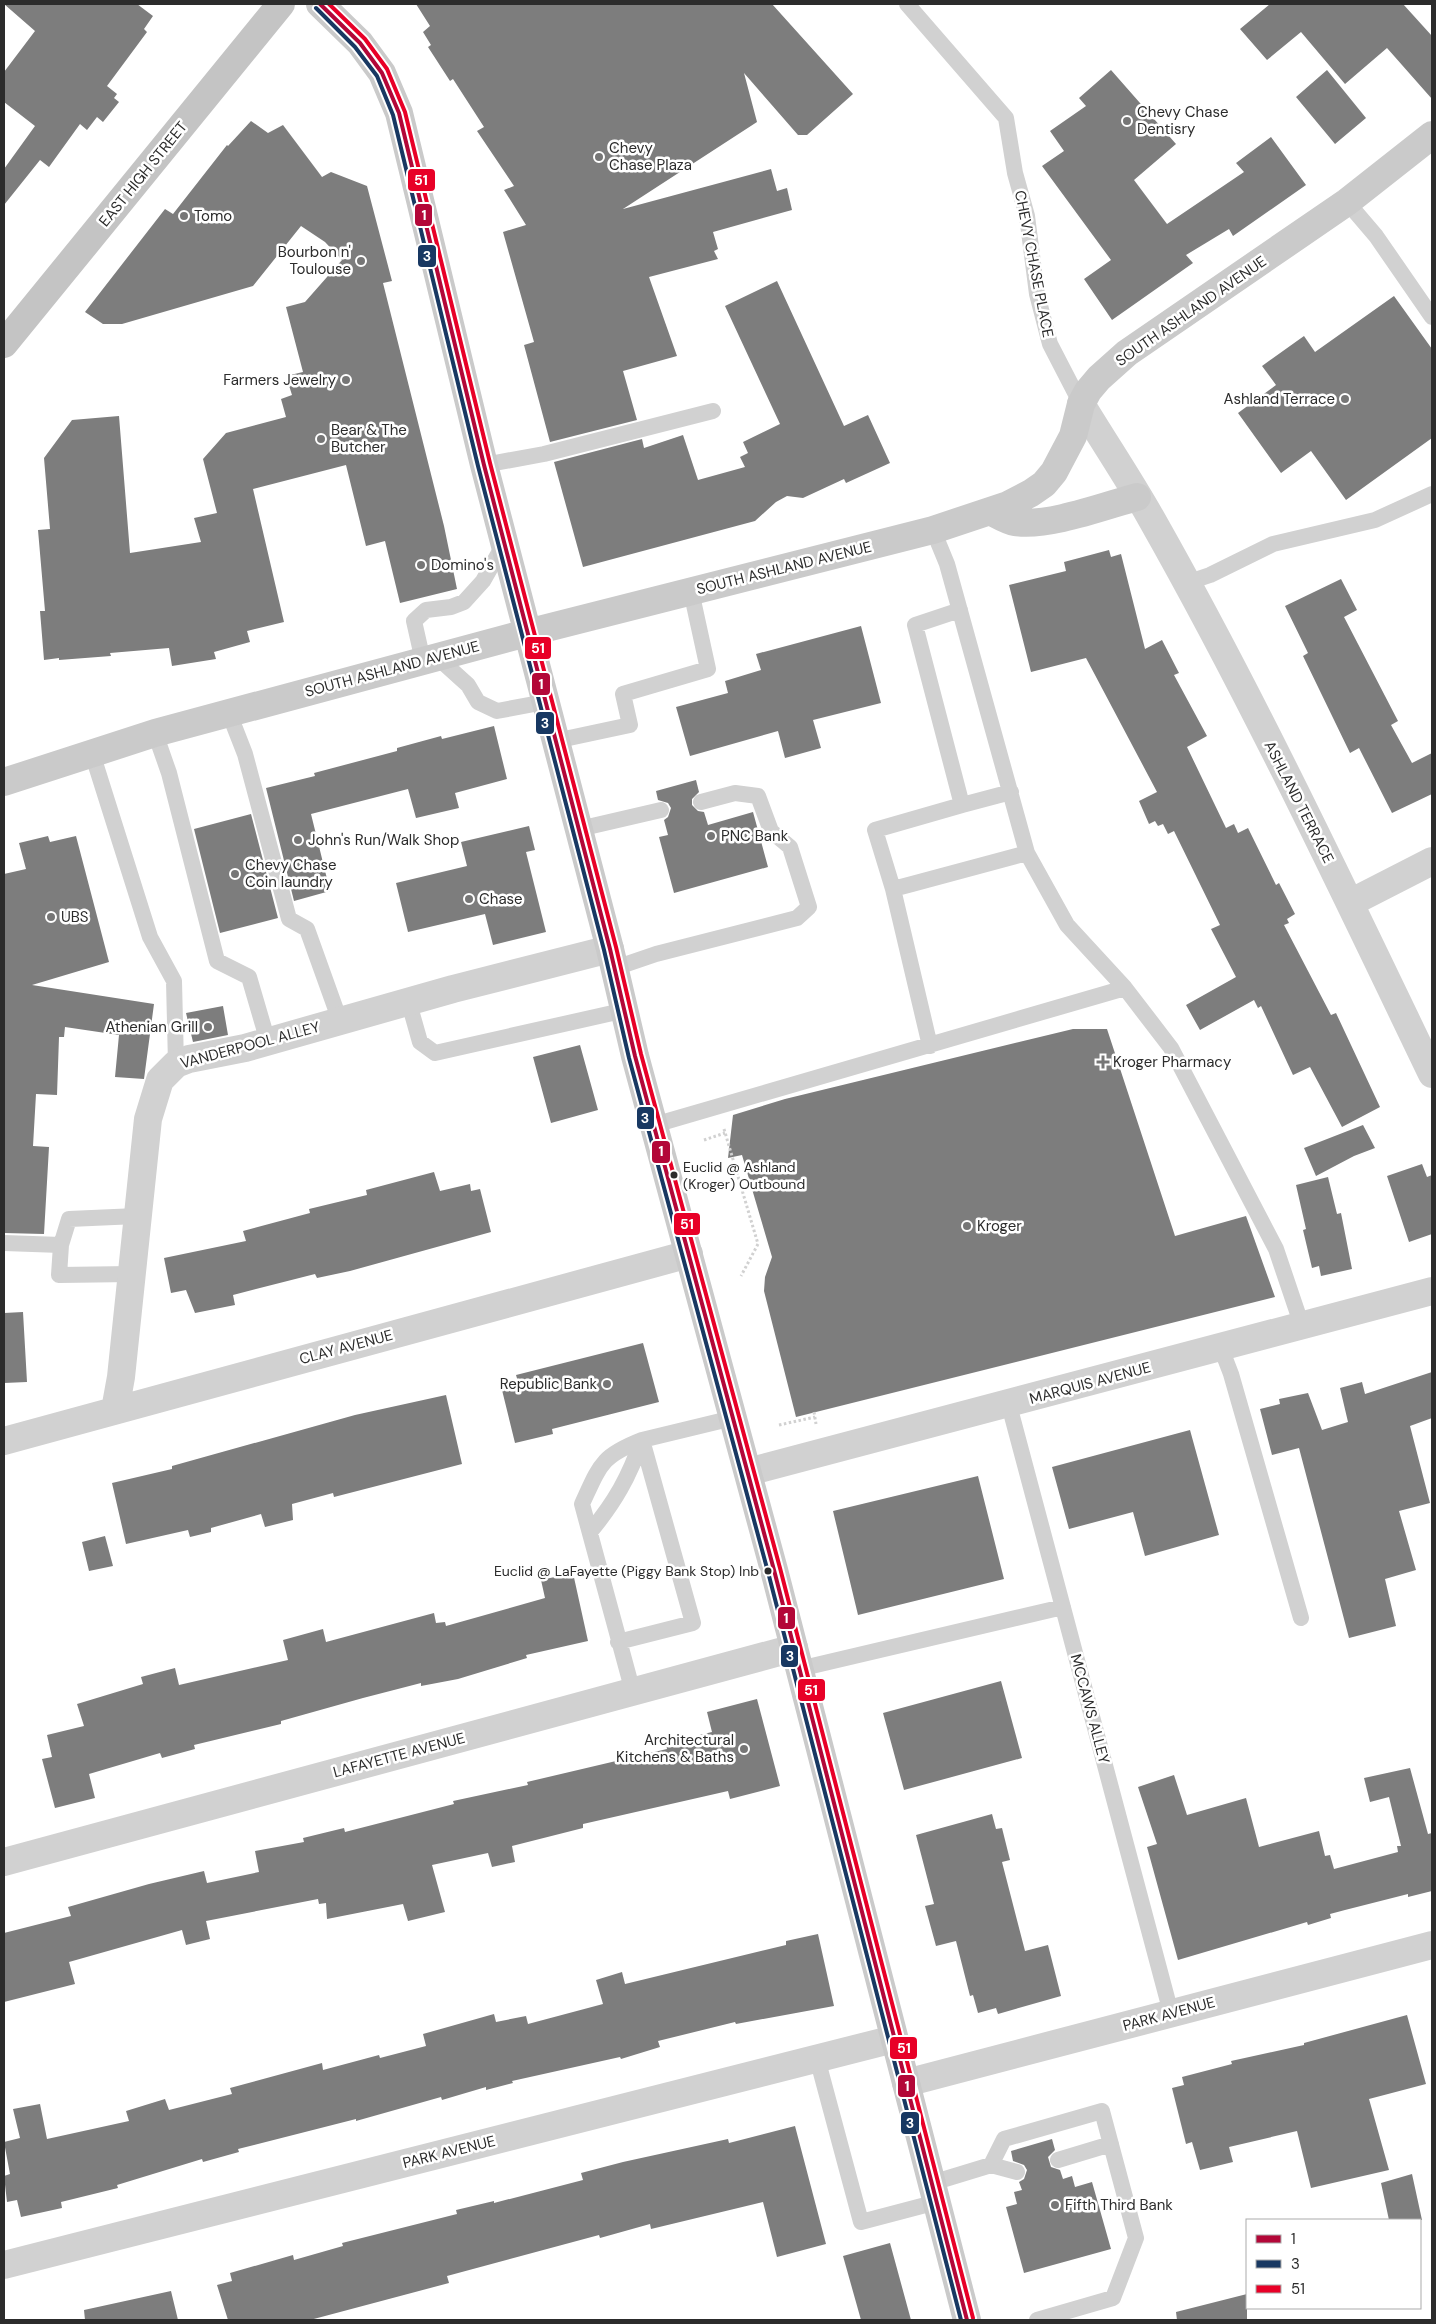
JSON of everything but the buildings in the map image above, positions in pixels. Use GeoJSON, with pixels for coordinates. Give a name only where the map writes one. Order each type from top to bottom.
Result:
{"type":"FeatureCollection","features":[{"type":"Feature","properties":{"kind":"main road","name":"EAST HIGH STREET"},"geometry":{"type":"LineString","coordinates":[[4,344],[282,4]]}},
{"type":"Feature","properties":{"kind":"main road"},"geometry":{"type":"LineString","coordinates":[[320,4],[360,43],[382,73],[399,113],[504,544],[613,958],[654,1125],[797,1659],[967,2320]]}},
{"type":"Feature","properties":{"kind":"main road","name":"SOUTH ASHLAND AVENUE"},"geometry":{"type":"LineString","coordinates":[[4,782],[155,733],[527,633],[933,530],[990,511],[1031,493],[1044,484],[1054,472],[1074,436],[1081,404],[1099,378],[1127,353],[1347,202],[1432,134]]}},
{"type":"Feature","properties":{"kind":"main road"},"geometry":{"type":"LineString","coordinates":[[990,511],[1013,522],[1031,523],[1094,510],[1137,496]]}},
{"type":"Feature","properties":{"kind":"street","name":"ASHLAND TERRACE"},"geometry":{"type":"LineString","coordinates":[[1081,404],[1137,496],[1186,583],[1350,903],[1432,1074]]}},
{"type":"Feature","properties":{"kind":"street"},"geometry":{"type":"LineString","coordinates":[[1350,903],[1432,861]]}},
{"type":"Feature","properties":{"kind":"street","name":"VANDERPOOL ALLEY"},"geometry":{"type":"LineString","coordinates":[[115,1410],[121,1376],[148,1119],[160,1080],[176,1064],[189,1059],[268,1042],[453,989],[613,958]]}},
{"type":"Feature","properties":{"kind":"street","name":"CLAY AVENUE"},"geometry":{"type":"LineString","coordinates":[[4,1441],[689,1254]]}},
{"type":"Feature","properties":{"kind":"street","name":"MARQUIS AVENUE"},"geometry":{"type":"LineString","coordinates":[[748,1472],[1010,1405],[1432,1291]]}},
{"type":"Feature","properties":{"kind":"street","name":"LAFAYETTE AVENUE"},"geometry":{"type":"LineString","coordinates":[[4,1862],[633,1692],[797,1659]]}},
{"type":"Feature","properties":{"kind":"street","name":"PARK AVENUE"},"geometry":{"type":"LineString","coordinates":[[906,2083],[1432,1944]]}},
{"type":"Feature","properties":{"kind":"street","name":"PARK AVENUE"},"geometry":{"type":"LineString","coordinates":[[4,2265],[894,2039]]}},
{"type":"Feature","properties":{"kind":"lane","name":"CHEVY CHASE PLACE"},"geometry":{"type":"LineString","coordinates":[[906,4],[1006,118],[1016,173],[1027,216],[1037,294],[1050,344],[1081,404]]}},
{"type":"Feature","properties":{"kind":"lane"},"geometry":{"type":"LineString","coordinates":[[1347,202],[1376,236],[1432,317]]}},
{"type":"Feature","properties":{"kind":"lane"},"geometry":{"type":"LineString","coordinates":[[484,465],[544,454],[713,411]]}},
{"type":"Feature","properties":{"kind":"lane"},"geometry":{"type":"LineString","coordinates":[[1186,583],[1210,575],[1273,544],[1375,520],[1432,494]]}},
{"type":"Feature","properties":{"kind":"lane"},"geometry":{"type":"LineString","coordinates":[[933,530],[947,564],[1027,853],[1067,926],[1125,988],[1171,1048],[1276,1249],[1302,1326]]}},
{"type":"Feature","properties":{"kind":"lane"},"geometry":{"type":"LineString","coordinates":[[504,544],[483,581],[464,602],[451,607],[426,610],[414,621],[430,659],[468,684],[478,702],[497,711],[545,702]]}},
{"type":"Feature","properties":{"kind":"lane"},"geometry":{"type":"LineString","coordinates":[[555,741],[630,725],[623,694],[708,669],[692,591]]}},
{"type":"Feature","properties":{"kind":"lane"},"geometry":{"type":"LineString","coordinates":[[960,610],[915,625],[962,805]]}},
{"type":"Feature","properties":{"kind":"lane"},"geometry":{"type":"LineString","coordinates":[[229,713],[245,754],[289,918],[307,928],[340,1021]]}},
{"type":"Feature","properties":{"kind":"lane"},"geometry":{"type":"LineString","coordinates":[[155,733],[169,773],[217,961],[250,977],[268,1042]]}},
{"type":"Feature","properties":{"kind":"lane"},"geometry":{"type":"LineString","coordinates":[[92,753],[150,937],[174,981],[176,1064]]}},
{"type":"Feature","properties":{"kind":"lane"},"geometry":{"type":"LineString","coordinates":[[930,1046],[893,889],[875,830],[1010,792]]}},
{"type":"Feature","properties":{"kind":"lane"},"geometry":{"type":"LineString","coordinates":[[613,958],[656,954],[797,918],[809,907],[790,848],[771,830],[758,796],[735,794],[701,802]]}},
{"type":"Feature","properties":{"kind":"lane"},"geometry":{"type":"LineString","coordinates":[[579,829],[661,810]]}},
{"type":"Feature","properties":{"kind":"lane"},"geometry":{"type":"LineString","coordinates":[[893,889],[1027,853]]}},
{"type":"Feature","properties":{"kind":"lane"},"geometry":{"type":"LineString","coordinates":[[654,1125],[1125,988]]}},
{"type":"Feature","properties":{"kind":"lane"},"geometry":{"type":"LineString","coordinates":[[409,1003],[420,1042],[435,1053],[626,1010]]}},
{"type":"Feature","properties":{"kind":"lane"},"geometry":{"type":"LineString","coordinates":[[132,1274],[59,1275],[61,1244],[69,1219],[137,1216]]}},
{"type":"Feature","properties":{"kind":"lane"},"geometry":{"type":"LineString","coordinates":[[4,1243],[61,1244]]}},
{"type":"Feature","properties":{"kind":"lane"},"geometry":{"type":"LineString","coordinates":[[1221,1348],[1231,1374],[1301,1618]]}},
{"type":"Feature","properties":{"kind":"lane","name":"MCCAWS ALLEY"},"geometry":{"type":"LineString","coordinates":[[1010,1405],[1171,2013]]}},
{"type":"Feature","properties":{"kind":"lane"},"geometry":{"type":"LineString","coordinates":[[633,1692],[582,1504],[600,1466],[617,1450],[642,1440],[733,1418]]}},
{"type":"Feature","properties":{"kind":"lane"},"geometry":{"type":"LineString","coordinates":[[590,1532],[612,1506],[633,1466],[642,1440]]}},
{"type":"Feature","properties":{"kind":"lane"},"geometry":{"type":"LineString","coordinates":[[618,1642],[692,1623],[642,1440]]}},
{"type":"Feature","properties":{"kind":"lane"},"geometry":{"type":"LineString","coordinates":[[797,1659],[1063,1607]]}},
{"type":"Feature","properties":{"kind":"lane"},"geometry":{"type":"LineString","coordinates":[[817,2058],[861,2222],[934,2192],[991,2165],[1004,2139],[1102,2111],[1136,2238],[1113,2298],[1037,2320]]}},
{"type":"Feature","properties":{"kind":"lane"},"geometry":{"type":"LineString","coordinates":[[1058,2160],[1111,2144]]}},
{"type":"Feature","properties":{"kind":"lane"},"geometry":{"type":"LineString","coordinates":[[991,2165],[1017,2172]]}},
{"type":"Feature","properties":{"kind":"path"},"geometry":{"type":"LineString","coordinates":[[723,1122],[758,1244],[741,1276]]}},
{"type":"Feature","properties":{"kind":"path"},"geometry":{"type":"LineString","coordinates":[[704,1140],[725,1133]]}},
{"type":"Feature","properties":{"kind":"path"},"geometry":{"type":"LineString","coordinates":[[779,1425],[815,1417],[814,1412]]}},
{"type":"Feature","properties":{"kind":"transit line","name":"1"},"geometry":{"type":"LineString","coordinates":[[320,4],[360,43],[382,73],[399,113],[484,465],[610,949],[635,1056],[774,1570],[967,2320]]}},
{"type":"Feature","properties":{"kind":"transit line","name":"51"},"geometry":{"type":"LineString","coordinates":[[329,4],[365,39],[387,69],[405,112],[490,463],[616,947],[641,1054],[780,1568],[973,2318]]}},
{"type":"Feature","properties":{"kind":"transit line","name":"3"},"geometry":{"type":"LineString","coordinates":[[316,8],[355,47],[377,76],[393,115],[478,466],[604,950],[629,1058],[768,1572],[961,2320]]}},
{"type":"Feature","properties":{"kind":"place","name":"Chevy Chase Dentisry"},"geometry":{"type":"Point","coordinates":[1127,121]}},
{"type":"Feature","properties":{"kind":"place","name":"Chevy Chase Plaza"},"geometry":{"type":"Point","coordinates":[599,157]}},
{"type":"Feature","properties":{"kind":"place","name":"Tomo"},"geometry":{"type":"Point","coordinates":[184,216]}},
{"type":"Feature","properties":{"kind":"place","name":"Bourbon n' Toulouse"},"geometry":{"type":"Point","coordinates":[361,261]}},
{"type":"Feature","properties":{"kind":"place","name":"Farmers Jewelry"},"geometry":{"type":"Point","coordinates":[346,380]}},
{"type":"Feature","properties":{"kind":"place","name":"Ashland Terrace"},"geometry":{"type":"Point","coordinates":[1345,399]}},
{"type":"Feature","properties":{"kind":"place","name":"Bear & The Butcher"},"geometry":{"type":"Point","coordinates":[321,439]}},
{"type":"Feature","properties":{"kind":"place","name":"Domino's"},"geometry":{"type":"Point","coordinates":[421,565]}},
{"type":"Feature","properties":{"kind":"place","name":"PNC Bank"},"geometry":{"type":"Point","coordinates":[711,836]}},
{"type":"Feature","properties":{"kind":"place","name":"John's Run/Walk Shop"},"geometry":{"type":"Point","coordinates":[298,840]}},
{"type":"Feature","properties":{"kind":"place","name":"Chevy Chase Coin laundry"},"geometry":{"type":"Point","coordinates":[235,874]}},
{"type":"Feature","properties":{"kind":"place","name":"Chase"},"geometry":{"type":"Point","coordinates":[469,899]}},
{"type":"Feature","properties":{"kind":"place","name":"UBS"},"geometry":{"type":"Point","coordinates":[51,917]}},
{"type":"Feature","properties":{"kind":"place","name":"Athenian Grill"},"geometry":{"type":"Point","coordinates":[208,1027]}},
{"type":"Feature","properties":{"kind":"place","name":"Kroger Pharmacy"},"geometry":{"type":"Point","coordinates":[1103,1062]}},
{"type":"Feature","properties":{"kind":"place","name":"Euclid @ Ashland (Kroger) Outbound"},"geometry":{"type":"Point","coordinates":[674,1175]}},
{"type":"Feature","properties":{"kind":"place","name":"Kroger"},"geometry":{"type":"Point","coordinates":[967,1226]}},
{"type":"Feature","properties":{"kind":"place","name":"Republic Bank"},"geometry":{"type":"Point","coordinates":[607,1384]}},
{"type":"Feature","properties":{"kind":"place","name":"Euclid @ LaFayette (Piggy Bank Stop) Inb"},"geometry":{"type":"Point","coordinates":[768,1571]}},
{"type":"Feature","properties":{"kind":"place","name":"Architectural Kitchens & Baths"},"geometry":{"type":"Point","coordinates":[744,1749]}},
{"type":"Feature","properties":{"kind":"place","name":"Fifth Third Bank"},"geometry":{"type":"Point","coordinates":[1055,2205]}}]}
